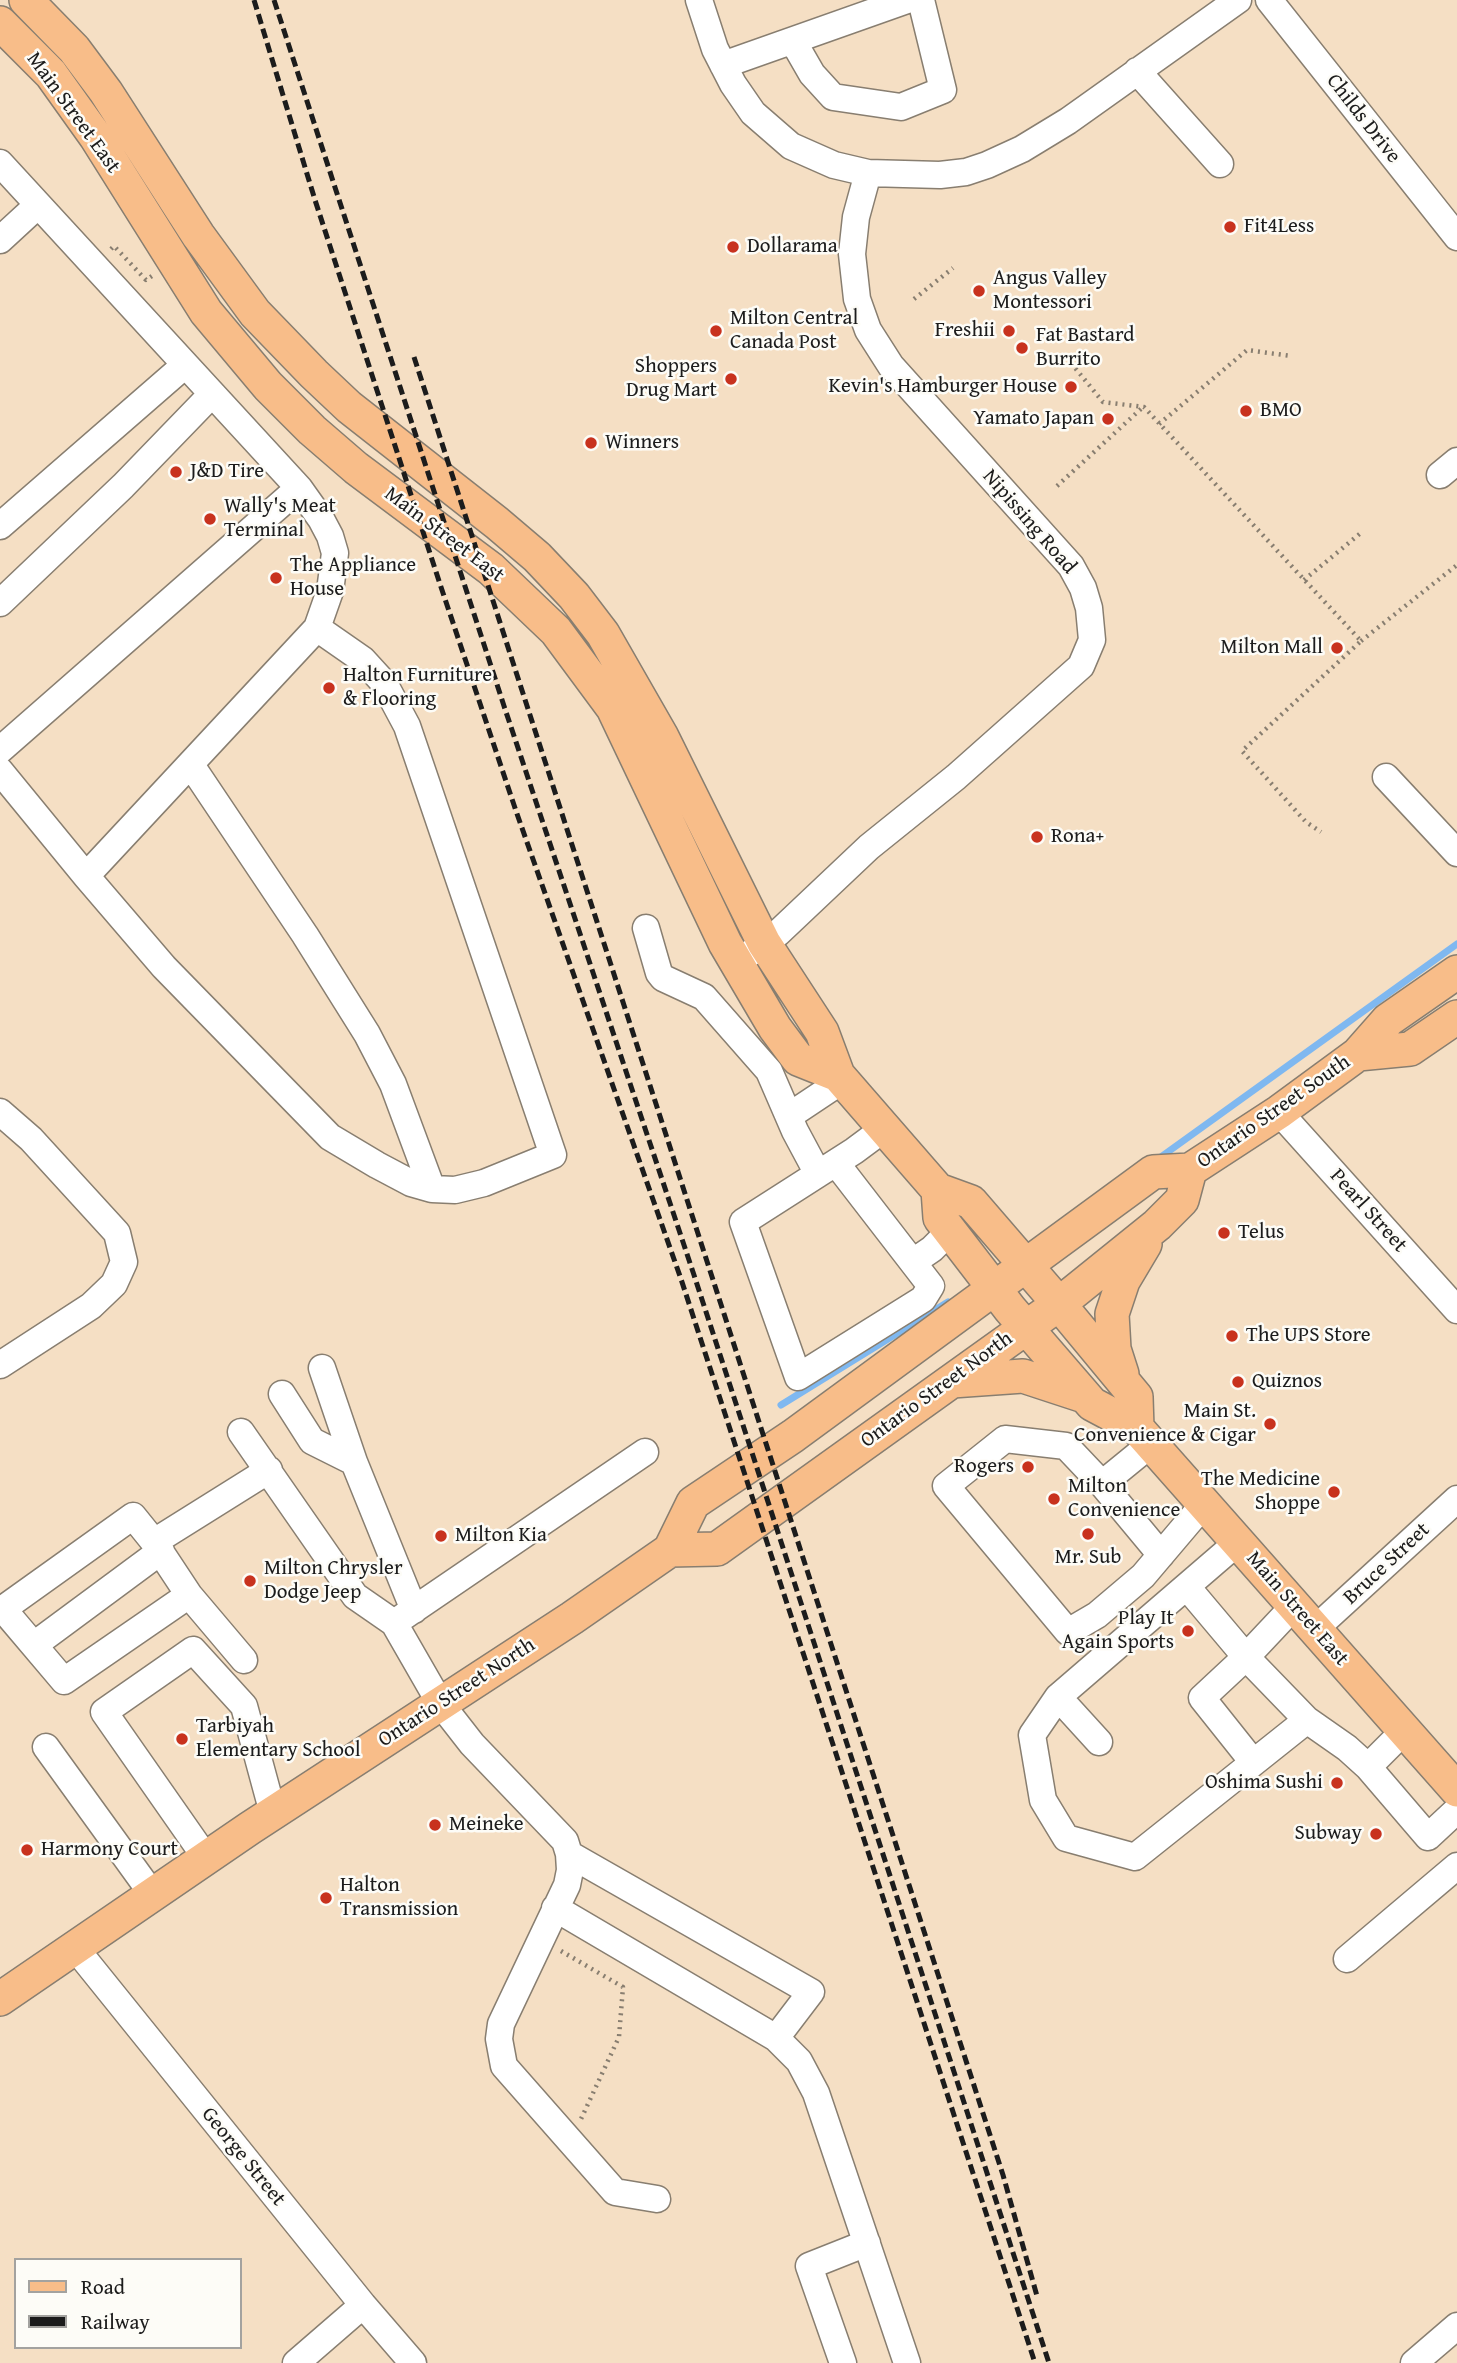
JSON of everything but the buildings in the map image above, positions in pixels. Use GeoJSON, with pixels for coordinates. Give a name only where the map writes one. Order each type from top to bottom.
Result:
{"type":"FeatureCollection","features":[{"type":"Feature","properties":{"kind":"main road","name":"Main Street East"},"geometry":{"type":"LineString","coordinates":[[26,0],[74,49],[98,81],[198,235],[256,313],[349,407],[479,508],[537,557],[603,634],[662,737],[764,943],[822,1032],[840,1078],[938,1190],[971,1202],[1026,1265],[1136,1397],[1144,1436]]}},
{"type":"Feature","properties":{"kind":"main road","name":"Main Street East"},"geometry":{"type":"LineString","coordinates":[[0,23],[51,75],[96,137],[205,312],[268,386],[312,430],[356,468],[491,569],[556,631],[613,708],[736,964],[775,1028],[798,1059],[840,1078]]}},
{"type":"Feature","properties":{"kind":"main road","name":"Ontario Street South"},"geometry":{"type":"LineString","coordinates":[[1026,1265],[1153,1172],[1190,1170],[1279,1112],[1358,1054],[1388,1020],[1457,972]]}},
{"type":"Feature","properties":{"kind":"main road","name":"Ontario Street South"},"geometry":{"type":"LineString","coordinates":[[1358,1054],[1410,1049],[1457,1017]]}},
{"type":"Feature","properties":{"kind":"main road","name":"Ontario Street South"},"geometry":{"type":"LineString","coordinates":[[1059,1304],[1157,1225],[1182,1200],[1190,1170]]}},
{"type":"Feature","properties":{"kind":"main road","name":"Main Street East"},"geometry":{"type":"LineString","coordinates":[[938,1190],[940,1218],[1025,1326],[1092,1404],[1144,1436],[1457,1790]]}},
{"type":"Feature","properties":{"kind":"main road"},"geometry":{"type":"LineString","coordinates":[[1125,1383],[1114,1349],[1112,1314],[1123,1281],[1157,1225]]}},
{"type":"Feature","properties":{"kind":"main road","name":"Ontario Street North"},"geometry":{"type":"LineString","coordinates":[[0,1999],[273,1813],[572,1618],[670,1550],[693,1503],[793,1436],[1026,1265]]}},
{"type":"Feature","properties":{"kind":"main road","name":"Ontario Street North"},"geometry":{"type":"LineString","coordinates":[[670,1550],[717,1549],[1059,1304]]}},
{"type":"Feature","properties":{"kind":"main road"},"geometry":{"type":"LineString","coordinates":[[952,1381],[1023,1376],[1086,1396]]}},
{"type":"Feature","properties":{"kind":"street"},"geometry":{"type":"LineString","coordinates":[[699,0],[715,49],[733,84],[753,113],[791,146],[834,165],[868,173],[940,175],[966,172],[1022,149],[1068,121],[1238,0]]}},
{"type":"Feature","properties":{"kind":"street"},"geometry":{"type":"LineString","coordinates":[[723,65],[793,41],[844,10],[907,0]]}},
{"type":"Feature","properties":{"kind":"street"},"geometry":{"type":"LineString","coordinates":[[793,41],[811,74],[833,97],[901,107],[943,90],[921,0]]}},
{"type":"Feature","properties":{"kind":"street","name":"Childs Drive"},"geometry":{"type":"LineString","coordinates":[[1269,0],[1457,237]]}},
{"type":"Feature","properties":{"kind":"street"},"geometry":{"type":"LineString","coordinates":[[1137,71],[1220,164]]}},
{"type":"Feature","properties":{"kind":"street"},"geometry":{"type":"LineString","coordinates":[[0,163],[299,488],[321,519],[335,553],[330,591],[317,628],[86,876]]}},
{"type":"Feature","properties":{"kind":"street","name":"Nipissing Road"},"geometry":{"type":"LineString","coordinates":[[736,964],[764,943],[869,847],[956,777],[1081,666],[1092,640],[1089,608],[1083,588],[1071,566],[891,366],[868,330],[857,299],[852,254],[856,217],[868,173]]}},
{"type":"Feature","properties":{"kind":"street"},"geometry":{"type":"LineString","coordinates":[[0,240],[38,205]]}},
{"type":"Feature","properties":{"kind":"street"},"geometry":{"type":"LineString","coordinates":[[0,526],[185,365]]}},
{"type":"Feature","properties":{"kind":"street"},"geometry":{"type":"LineString","coordinates":[[0,603],[123,486],[212,394]]}},
{"type":"Feature","properties":{"kind":"street"},"geometry":{"type":"LineString","coordinates":[[0,750],[299,488]]}},
{"type":"Feature","properties":{"kind":"street"},"geometry":{"type":"LineString","coordinates":[[0,771],[164,967],[330,1137],[377,1166],[411,1183],[432,1189],[455,1190],[484,1183],[554,1156],[407,726],[384,683],[363,660],[317,628]]}},
{"type":"Feature","properties":{"kind":"street"},"geometry":{"type":"LineString","coordinates":[[191,765],[305,935],[367,1034],[393,1084],[432,1189]]}},
{"type":"Feature","properties":{"kind":"street"},"geometry":{"type":"LineString","coordinates":[[1386,777],[1457,853]]}},
{"type":"Feature","properties":{"kind":"street"},"geometry":{"type":"LineString","coordinates":[[646,928],[659,973],[671,982],[704,997],[769,1072],[789,1116],[827,1168],[913,1262],[931,1286],[923,1299],[798,1377],[743,1222],[827,1168],[884,1128]]}},
{"type":"Feature","properties":{"kind":"street"},"geometry":{"type":"LineString","coordinates":[[789,1116],[840,1078]]}},
{"type":"Feature","properties":{"kind":"street"},"geometry":{"type":"LineString","coordinates":[[0,1112],[31,1139],[117,1233],[124,1262],[114,1284],[91,1306],[0,1365]]}},
{"type":"Feature","properties":{"kind":"street","name":"Pearl Street"},"geometry":{"type":"LineString","coordinates":[[1279,1112],[1457,1310]]}},
{"type":"Feature","properties":{"kind":"street"},"geometry":{"type":"LineString","coordinates":[[913,1262],[932,1249],[950,1231]]}},
{"type":"Feature","properties":{"kind":"street"},"geometry":{"type":"LineString","coordinates":[[322,1368],[404,1616],[440,1703],[472,1744],[565,1841],[569,1854],[567,1885],[501,2024],[500,2052],[504,2066],[615,2192],[657,2199]]}},
{"type":"Feature","properties":{"kind":"street"},"geometry":{"type":"LineString","coordinates":[[282,1394],[312,1441],[354,1462]]}},
{"type":"Feature","properties":{"kind":"street"},"geometry":{"type":"LineString","coordinates":[[242,1432],[355,1596],[404,1616]]}},
{"type":"Feature","properties":{"kind":"street"},"geometry":{"type":"LineString","coordinates":[[1102,1484],[1144,1436]]}},
{"type":"Feature","properties":{"kind":"street"},"geometry":{"type":"LineString","coordinates":[[1161,1555],[1102,1484],[1066,1446],[1006,1439],[946,1486],[1068,1632],[1097,1615],[1143,1576],[1205,1504]]}},
{"type":"Feature","properties":{"kind":"street"},"geometry":{"type":"LineString","coordinates":[[404,1616],[645,1452]]}},
{"type":"Feature","properties":{"kind":"street"},"geometry":{"type":"LineString","coordinates":[[34,1645],[158,1547],[269,1470]]}},
{"type":"Feature","properties":{"kind":"street","name":"Bruce Street"},"geometry":{"type":"LineString","coordinates":[[1253,1762],[1202,1698],[1247,1657],[1305,1618],[1457,1499]]}},
{"type":"Feature","properties":{"kind":"street"},"geometry":{"type":"LineString","coordinates":[[189,1595],[64,1681],[3,1609],[133,1516],[158,1547],[189,1595],[244,1660]]}},
{"type":"Feature","properties":{"kind":"street"},"geometry":{"type":"LineString","coordinates":[[1238,1542],[1058,1697],[1032,1735],[1043,1800],[1066,1838],[1135,1857],[1307,1720]]}},
{"type":"Feature","properties":{"kind":"street"},"geometry":{"type":"LineString","coordinates":[[1186,1587],[1307,1720],[1347,1748],[1368,1768],[1428,1836],[1457,1810]]}},
{"type":"Feature","properties":{"kind":"street"},"geometry":{"type":"LineString","coordinates":[[206,1858],[104,1712],[193,1650],[244,1706],[273,1813]]}},
{"type":"Feature","properties":{"kind":"street"},"geometry":{"type":"LineString","coordinates":[[1058,1697],[1098,1742]]}},
{"type":"Feature","properties":{"kind":"street"},"geometry":{"type":"LineString","coordinates":[[1368,1768],[1404,1731]]}},
{"type":"Feature","properties":{"kind":"street"},"geometry":{"type":"LineString","coordinates":[[46,1747],[153,1895]]}},
{"type":"Feature","properties":{"kind":"street"},"geometry":{"type":"LineString","coordinates":[[569,1854],[811,1992],[776,2038]]}},
{"type":"Feature","properties":{"kind":"street"},"geometry":{"type":"LineString","coordinates":[[1347,1959],[1457,1866]]}},
{"type":"Feature","properties":{"kind":"street"},"geometry":{"type":"LineString","coordinates":[[555,1908],[776,2038],[799,2061],[816,2093],[906,2363]]}},
{"type":"Feature","properties":{"kind":"street","name":"George Street"},"geometry":{"type":"LineString","coordinates":[[76,1948],[363,2305],[413,2363]]}},
{"type":"Feature","properties":{"kind":"street"},"geometry":{"type":"LineString","coordinates":[[842,2363],[810,2266],[867,2243]]}},
{"type":"Feature","properties":{"kind":"street"},"geometry":{"type":"LineString","coordinates":[[296,2363],[363,2305]]}},
{"type":"Feature","properties":{"kind":"street"},"geometry":{"type":"LineString","coordinates":[[1414,2363],[1457,2326]]}},
{"type":"Feature","properties":{"kind":"path"},"geometry":{"type":"LineString","coordinates":[[914,299],[953,268]]}},
{"type":"Feature","properties":{"kind":"path"},"geometry":{"type":"LineString","coordinates":[[1158,424],[1247,350],[1291,356]]}},
{"type":"Feature","properties":{"kind":"path"},"geometry":{"type":"LineString","coordinates":[[1071,363],[1103,402],[1144,407],[1361,641]]}},
{"type":"Feature","properties":{"kind":"path"},"geometry":{"type":"LineString","coordinates":[[1057,486],[1144,407]]}},
{"type":"Feature","properties":{"kind":"path"},"geometry":{"type":"LineString","coordinates":[[1304,580],[1362,533]]}},
{"type":"Feature","properties":{"kind":"path"},"geometry":{"type":"LineString","coordinates":[[1321,832],[1306,822],[1242,751],[1361,641],[1457,565]]}},
{"type":"Feature","properties":{"kind":"path"},"geometry":{"type":"LineString","coordinates":[[540,1939],[623,1987],[619,2037],[571,2142]]}},
{"type":"Feature","properties":{"kind":"waterway"},"geometry":{"type":"LineString","coordinates":[[1158,1159],[1457,944]]}},
{"type":"Feature","properties":{"kind":"waterway"},"geometry":{"type":"LineString","coordinates":[[781,1405],[948,1302]]}},
{"type":"Feature","properties":{"kind":"railway"},"geometry":{"type":"LineString","coordinates":[[254,0],[315,200],[440,584],[516,811],[681,1279],[1035,2363]]}},
{"type":"Feature","properties":{"kind":"railway"},"geometry":{"type":"LineString","coordinates":[[274,0],[1049,2363]]}},
{"type":"Feature","properties":{"kind":"railway"},"geometry":{"type":"LineString","coordinates":[[414,357],[1003,2175],[1037,2296]]}},
{"type":"Feature","properties":{"kind":"place","name":"Fit4Less"},"geometry":{"type":"Point","coordinates":[1230,227]}},
{"type":"Feature","properties":{"kind":"place","name":"Dollarama"},"geometry":{"type":"Point","coordinates":[733,247]}},
{"type":"Feature","properties":{"kind":"place","name":"Angus Valley Montessori"},"geometry":{"type":"Point","coordinates":[979,291]}},
{"type":"Feature","properties":{"kind":"place","name":"Milton Central Canada Post"},"geometry":{"type":"Point","coordinates":[716,331]}},
{"type":"Feature","properties":{"kind":"place","name":"Freshii"},"geometry":{"type":"Point","coordinates":[1009,331]}},
{"type":"Feature","properties":{"kind":"place","name":"Fat Bastard Burrito"},"geometry":{"type":"Point","coordinates":[1022,348]}},
{"type":"Feature","properties":{"kind":"place","name":"Shoppers Drug Mart"},"geometry":{"type":"Point","coordinates":[731,379]}},
{"type":"Feature","properties":{"kind":"place","name":"Kevin's Hamburger House"},"geometry":{"type":"Point","coordinates":[1071,387]}},
{"type":"Feature","properties":{"kind":"place","name":"BMO"},"geometry":{"type":"Point","coordinates":[1246,411]}},
{"type":"Feature","properties":{"kind":"place","name":"Yamato Japan"},"geometry":{"type":"Point","coordinates":[1108,419]}},
{"type":"Feature","properties":{"kind":"place","name":"Winners"},"geometry":{"type":"Point","coordinates":[591,443]}},
{"type":"Feature","properties":{"kind":"place","name":"J&D Tire"},"geometry":{"type":"Point","coordinates":[176,472]}},
{"type":"Feature","properties":{"kind":"place","name":"Wally's Meat Terminal"},"geometry":{"type":"Point","coordinates":[210,519]}},
{"type":"Feature","properties":{"kind":"place","name":"The Appliance House"},"geometry":{"type":"Point","coordinates":[276,578]}},
{"type":"Feature","properties":{"kind":"place","name":"Milton Mall"},"geometry":{"type":"Point","coordinates":[1337,648]}},
{"type":"Feature","properties":{"kind":"place","name":"Halton Furniture & Flooring"},"geometry":{"type":"Point","coordinates":[329,688]}},
{"type":"Feature","properties":{"kind":"place","name":"Rona+"},"geometry":{"type":"Point","coordinates":[1037,837]}},
{"type":"Feature","properties":{"kind":"place","name":"Telus"},"geometry":{"type":"Point","coordinates":[1224,1233]}},
{"type":"Feature","properties":{"kind":"place","name":"The UPS Store"},"geometry":{"type":"Point","coordinates":[1232,1336]}},
{"type":"Feature","properties":{"kind":"place","name":"Quiznos"},"geometry":{"type":"Point","coordinates":[1238,1382]}},
{"type":"Feature","properties":{"kind":"place","name":"Main St. Convenience & Cigar"},"geometry":{"type":"Point","coordinates":[1270,1424]}},
{"type":"Feature","properties":{"kind":"place","name":"Rogers"},"geometry":{"type":"Point","coordinates":[1028,1467]}},
{"type":"Feature","properties":{"kind":"place","name":"The Medicine Shoppe"},"geometry":{"type":"Point","coordinates":[1334,1492]}},
{"type":"Feature","properties":{"kind":"place","name":"Milton Convenience"},"geometry":{"type":"Point","coordinates":[1054,1499]}},
{"type":"Feature","properties":{"kind":"place","name":"Mr. Sub"},"geometry":{"type":"Point","coordinates":[1088,1534]}},
{"type":"Feature","properties":{"kind":"place","name":"Milton Kia"},"geometry":{"type":"Point","coordinates":[441,1536]}},
{"type":"Feature","properties":{"kind":"place","name":"Milton Chrysler Dodge Jeep"},"geometry":{"type":"Point","coordinates":[250,1581]}},
{"type":"Feature","properties":{"kind":"place","name":"Play It Again Sports"},"geometry":{"type":"Point","coordinates":[1188,1631]}},
{"type":"Feature","properties":{"kind":"place","name":"Tarbiyah Elementary School"},"geometry":{"type":"Point","coordinates":[182,1739]}},
{"type":"Feature","properties":{"kind":"place","name":"Oshima Sushi"},"geometry":{"type":"Point","coordinates":[1337,1783]}},
{"type":"Feature","properties":{"kind":"place","name":"Meineke"},"geometry":{"type":"Point","coordinates":[435,1825]}},
{"type":"Feature","properties":{"kind":"place","name":"Subway"},"geometry":{"type":"Point","coordinates":[1376,1834]}},
{"type":"Feature","properties":{"kind":"place","name":"Harmony Court"},"geometry":{"type":"Point","coordinates":[27,1850]}},
{"type":"Feature","properties":{"kind":"place","name":"Halton Transmission"},"geometry":{"type":"Point","coordinates":[326,1898]}}]}
